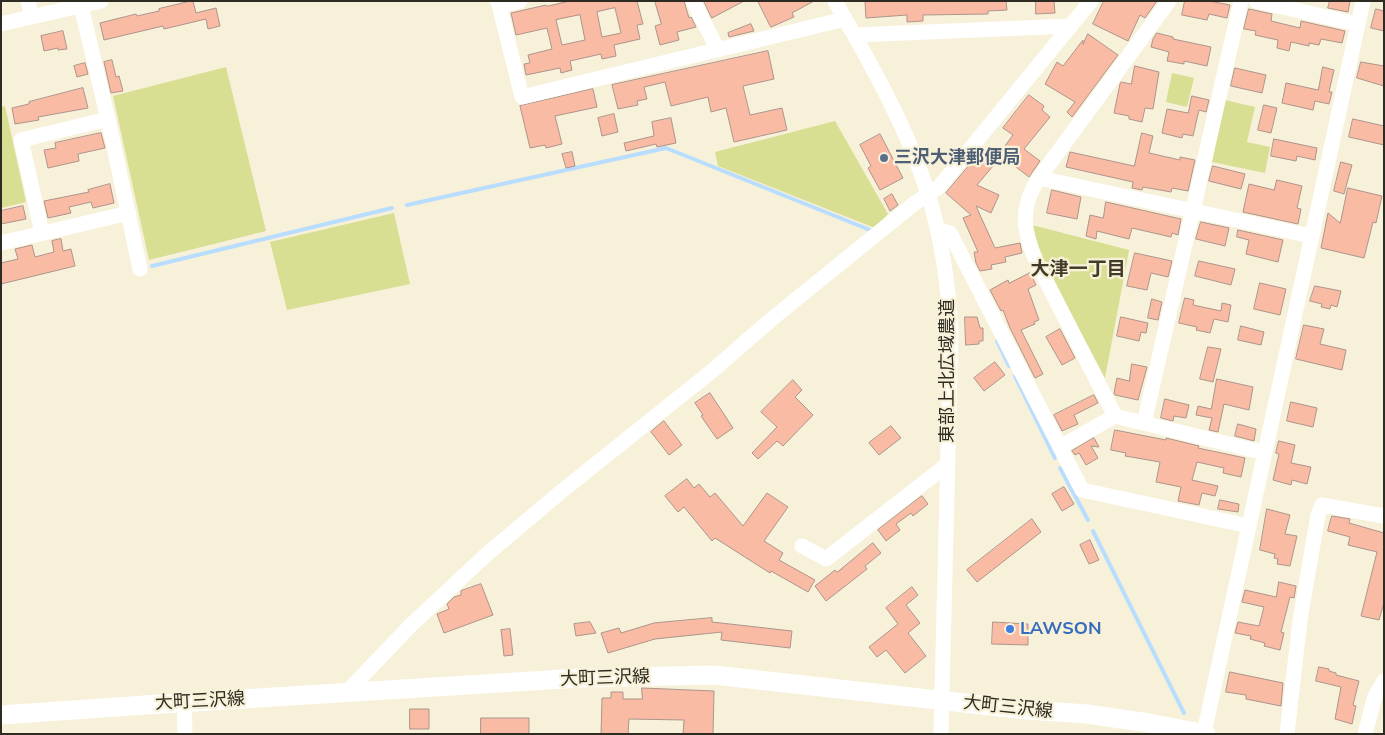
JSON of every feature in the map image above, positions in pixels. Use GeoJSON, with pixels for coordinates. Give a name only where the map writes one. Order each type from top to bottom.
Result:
{"type":"FeatureCollection","features":[{"type":"Feature","properties":{"kind":"main road","name":"大町三沢線"},"geometry":{"type":"LineString","coordinates":[[1,715],[580,678],[714,675],[1087,714],[1205,733]]}},
{"type":"Feature","properties":{"kind":"street"},"geometry":{"type":"LineString","coordinates":[[28,1],[32,17]]}},
{"type":"Feature","properties":{"kind":"street"},"geometry":{"type":"LineString","coordinates":[[1,24],[101,1]]}},
{"type":"Feature","properties":{"kind":"street"},"geometry":{"type":"LineString","coordinates":[[520,1],[499,4],[522,97],[845,19]]}},
{"type":"Feature","properties":{"kind":"street"},"geometry":{"type":"LineString","coordinates":[[693,1],[718,50]]}},
{"type":"Feature","properties":{"kind":"street","name":"東部上北広域農道"},"geometry":{"type":"LineString","coordinates":[[835,1],[856,35],[913,153],[928,194],[945,266],[951,329],[941,734]]}},
{"type":"Feature","properties":{"kind":"street"},"geometry":{"type":"LineString","coordinates":[[346,693],[411,625],[487,554],[562,491],[712,371],[773,318],[915,203],[939,187],[1091,1]]}},
{"type":"Feature","properties":{"kind":"street"},"geometry":{"type":"LineString","coordinates":[[1115,416],[1036,263],[1027,241],[1026,204],[1030,192],[1170,1]]}},
{"type":"Feature","properties":{"kind":"street"},"geometry":{"type":"LineString","coordinates":[[1144,423],[1241,1]]}},
{"type":"Feature","properties":{"kind":"street"},"geometry":{"type":"LineString","coordinates":[[1256,1],[1357,24]]}},
{"type":"Feature","properties":{"kind":"street"},"geometry":{"type":"LineString","coordinates":[[1205,733],[1248,526],[1363,1]]}},
{"type":"Feature","properties":{"kind":"street"},"geometry":{"type":"LineString","coordinates":[[81,6],[108,119],[140,269]]}},
{"type":"Feature","properties":{"kind":"street"},"geometry":{"type":"LineString","coordinates":[[856,35],[1072,26]]}},
{"type":"Feature","properties":{"kind":"street"},"geometry":{"type":"LineString","coordinates":[[42,233],[21,140],[108,119]]}},
{"type":"Feature","properties":{"kind":"street"},"geometry":{"type":"LineString","coordinates":[[1040,178],[1312,236]]}},
{"type":"Feature","properties":{"kind":"street"},"geometry":{"type":"LineString","coordinates":[[1,242],[129,213]]}},
{"type":"Feature","properties":{"kind":"street"},"geometry":{"type":"LineString","coordinates":[[938,230],[950,233],[1082,490],[1248,526]]}},
{"type":"Feature","properties":{"kind":"street"},"geometry":{"type":"LineString","coordinates":[[1060,447],[1115,416],[1264,452]]}},
{"type":"Feature","properties":{"kind":"street"},"geometry":{"type":"LineString","coordinates":[[802,546],[826,558],[948,464]]}},
{"type":"Feature","properties":{"kind":"street"},"geometry":{"type":"LineString","coordinates":[[1287,734],[1300,620],[1318,515],[1322,505],[1384,516]]}},
{"type":"Feature","properties":{"kind":"street"},"geometry":{"type":"LineString","coordinates":[[1365,734],[1375,696],[1384,681]]}},
{"type":"Feature","properties":{"kind":"street"},"geometry":{"type":"LineString","coordinates":[[184,702],[185,734]]}},
{"type":"Feature","properties":{"kind":"green space"},"geometry":{"type":"Polygon","coordinates":[[[226,67],[266,231],[149,260],[113,96],[226,67]]]}},
{"type":"Feature","properties":{"kind":"green space"},"geometry":{"type":"Polygon","coordinates":[[[1172,73],[1194,78],[1187,107],[1166,102],[1172,73]]]}},
{"type":"Feature","properties":{"kind":"green space"},"geometry":{"type":"Polygon","coordinates":[[[1225,100],[1255,107],[1247,142],[1270,147],[1265,173],[1212,162],[1225,100]]]}},
{"type":"Feature","properties":{"kind":"green space"},"geometry":{"type":"Polygon","coordinates":[[[5,106],[26,202],[1,208],[1,107],[5,106]]]}},
{"type":"Feature","properties":{"kind":"green space"},"geometry":{"type":"Polygon","coordinates":[[[835,121],[888,214],[875,228],[718,166],[715,152],[835,121]]]}},
{"type":"Feature","properties":{"kind":"green space"},"geometry":{"type":"Polygon","coordinates":[[[394,213],[410,284],[287,310],[270,242],[394,213]]]}},
{"type":"Feature","properties":{"kind":"green space"},"geometry":{"type":"Polygon","coordinates":[[[1032,225],[1129,250],[1105,378],[1036,248],[1032,225]]]}},
{"type":"Feature","properties":{"kind":"building"},"geometry":{"type":"Polygon","coordinates":[[[193,1],[196,13],[216,8],[220,26],[208,29],[206,19],[164,29],[163,26],[104,40],[100,23],[136,14],[137,16],[159,11],[159,9],[193,1]]]}},
{"type":"Feature","properties":{"kind":"building"},"geometry":{"type":"Polygon","coordinates":[[[570,1],[637,1],[643,24],[637,25],[640,39],[614,45],[616,56],[602,59],[601,54],[570,61],[572,70],[561,73],[560,68],[526,75],[524,64],[530,63],[528,55],[552,49],[547,28],[516,35],[511,13],[570,1]],[[615,8],[597,12],[602,37],[621,33],[615,8]],[[580,15],[556,20],[562,45],[585,40],[580,15]]]}},
{"type":"Feature","properties":{"kind":"building"},"geometry":{"type":"Polygon","coordinates":[[[655,1],[684,1],[689,18],[691,17],[696,27],[677,32],[679,40],[660,45],[655,26],[661,24],[655,1]]]}},
{"type":"Feature","properties":{"kind":"building"},"geometry":{"type":"Polygon","coordinates":[[[704,1],[744,1],[712,18],[704,1]]]}},
{"type":"Feature","properties":{"kind":"building"},"geometry":{"type":"Polygon","coordinates":[[[758,1],[814,1],[792,13],[794,17],[771,27],[758,1]]]}},
{"type":"Feature","properties":{"kind":"building"},"geometry":{"type":"Polygon","coordinates":[[[1006,1],[1007,10],[988,11],[988,14],[923,15],[923,21],[907,22],[907,15],[866,18],[865,2],[1006,1]]]}},
{"type":"Feature","properties":{"kind":"building"},"geometry":{"type":"Polygon","coordinates":[[[1036,1],[1054,1],[1055,13],[1036,14],[1036,1]]]}},
{"type":"Feature","properties":{"kind":"building"},"geometry":{"type":"Polygon","coordinates":[[[1104,1],[1157,1],[1145,18],[1140,15],[1128,41],[1093,24],[1104,1]]]}},
{"type":"Feature","properties":{"kind":"building"},"geometry":{"type":"Polygon","coordinates":[[[1185,1],[1209,1],[1230,5],[1227,18],[1209,14],[1207,20],[1182,15],[1185,1]]]}},
{"type":"Feature","properties":{"kind":"building"},"geometry":{"type":"Polygon","coordinates":[[[1330,1],[1350,1],[1348,12],[1328,8],[1330,1]]]}},
{"type":"Feature","properties":{"kind":"building"},"geometry":{"type":"Polygon","coordinates":[[[1249,9],[1272,14],[1271,21],[1300,28],[1301,21],[1345,31],[1342,43],[1321,39],[1319,45],[1309,43],[1309,46],[1291,42],[1289,51],[1277,48],[1278,40],[1255,35],[1256,31],[1244,29],[1249,9]]]}},
{"type":"Feature","properties":{"kind":"building"},"geometry":{"type":"Polygon","coordinates":[[[1376,9],[1384,11],[1384,31],[1371,28],[1376,9]]]}},
{"type":"Feature","properties":{"kind":"building"},"geometry":{"type":"Polygon","coordinates":[[[751,24],[754,31],[729,37],[728,33],[751,24]]]}},
{"type":"Feature","properties":{"kind":"building"},"geometry":{"type":"Polygon","coordinates":[[[63,31],[67,49],[58,50],[58,48],[44,51],[41,36],[63,31]]]}},
{"type":"Feature","properties":{"kind":"building"},"geometry":{"type":"Polygon","coordinates":[[[1157,33],[1173,37],[1173,39],[1211,47],[1207,66],[1184,61],[1184,64],[1167,61],[1169,52],[1151,47],[1157,33]]]}},
{"type":"Feature","properties":{"kind":"building"},"geometry":{"type":"Polygon","coordinates":[[[1088,34],[1118,55],[1072,117],[1067,112],[1075,102],[1045,84],[1057,62],[1063,66],[1083,40],[1083,44],[1088,34]]]}},
{"type":"Feature","properties":{"kind":"building"},"geometry":{"type":"Polygon","coordinates":[[[768,51],[774,79],[743,86],[750,115],[782,108],[787,130],[734,142],[726,108],[711,112],[708,97],[671,106],[665,82],[644,87],[647,99],[637,101],[638,105],[618,109],[612,85],[768,51]]]}},
{"type":"Feature","properties":{"kind":"building"},"geometry":{"type":"Polygon","coordinates":[[[112,60],[116,77],[119,76],[123,91],[111,93],[104,62],[112,60]]]}},
{"type":"Feature","properties":{"kind":"building"},"geometry":{"type":"Polygon","coordinates":[[[1361,62],[1384,66],[1384,86],[1357,78],[1361,62]]]}},
{"type":"Feature","properties":{"kind":"building"},"geometry":{"type":"Polygon","coordinates":[[[85,63],[88,74],[77,77],[74,66],[85,63]]]}},
{"type":"Feature","properties":{"kind":"building"},"geometry":{"type":"Polygon","coordinates":[[[1135,66],[1159,72],[1153,109],[1145,108],[1142,122],[1129,119],[1129,116],[1114,113],[1120,84],[1121,82],[1131,84],[1135,66]]]}},
{"type":"Feature","properties":{"kind":"building"},"geometry":{"type":"Polygon","coordinates":[[[1323,67],[1334,70],[1329,92],[1332,92],[1329,104],[1315,101],[1313,110],[1282,103],[1286,83],[1318,90],[1323,67]]]}},
{"type":"Feature","properties":{"kind":"building"},"geometry":{"type":"Polygon","coordinates":[[[1235,68],[1266,75],[1262,93],[1231,86],[1235,68]]]}},
{"type":"Feature","properties":{"kind":"building"},"geometry":{"type":"Polygon","coordinates":[[[83,88],[88,108],[38,117],[39,120],[15,124],[12,108],[83,88]]]}},
{"type":"Feature","properties":{"kind":"building"},"geometry":{"type":"Polygon","coordinates":[[[593,89],[597,107],[555,116],[562,144],[546,148],[545,145],[530,148],[520,106],[593,89]]]}},
{"type":"Feature","properties":{"kind":"building"},"geometry":{"type":"Polygon","coordinates":[[[1029,95],[1044,106],[1042,110],[1050,117],[1024,149],[1040,161],[1029,177],[999,154],[1013,135],[1003,128],[1029,95]]]}},
{"type":"Feature","properties":{"kind":"building"},"geometry":{"type":"Polygon","coordinates":[[[1192,96],[1209,100],[1206,112],[1199,110],[1193,136],[1183,134],[1182,138],[1162,133],[1167,109],[1188,113],[1192,96]]]}},
{"type":"Feature","properties":{"kind":"building"},"geometry":{"type":"Polygon","coordinates":[[[1264,105],[1277,108],[1271,133],[1258,130],[1264,105]]]}},
{"type":"Feature","properties":{"kind":"building"},"geometry":{"type":"Polygon","coordinates":[[[614,114],[618,132],[602,136],[598,118],[614,114]]]}},
{"type":"Feature","properties":{"kind":"building"},"geometry":{"type":"Polygon","coordinates":[[[671,118],[676,143],[657,147],[656,144],[626,151],[624,143],[654,136],[652,122],[671,118]]]}},
{"type":"Feature","properties":{"kind":"building"},"geometry":{"type":"Polygon","coordinates":[[[1353,119],[1384,126],[1384,145],[1349,137],[1353,119]]]}},
{"type":"Feature","properties":{"kind":"building"},"geometry":{"type":"Polygon","coordinates":[[[101,133],[105,148],[78,154],[79,161],[48,168],[44,150],[56,148],[55,143],[101,133]]]}},
{"type":"Feature","properties":{"kind":"building"},"geometry":{"type":"Polygon","coordinates":[[[1142,133],[1153,136],[1149,153],[1180,160],[1180,157],[1195,160],[1188,191],[1172,188],[1171,192],[1143,187],[1142,190],[1132,188],[1133,182],[1066,167],[1070,152],[1134,166],[1142,133]]]}},
{"type":"Feature","properties":{"kind":"building"},"geometry":{"type":"Polygon","coordinates":[[[880,134],[903,178],[880,190],[868,168],[871,166],[860,145],[880,134]]]}},
{"type":"Feature","properties":{"kind":"building"},"geometry":{"type":"Polygon","coordinates":[[[1274,139],[1317,148],[1315,160],[1297,156],[1296,161],[1271,156],[1274,139]]]}},
{"type":"Feature","properties":{"kind":"building"},"geometry":{"type":"Polygon","coordinates":[[[572,152],[575,166],[566,168],[562,154],[572,152]]]}},
{"type":"Feature","properties":{"kind":"building"},"geometry":{"type":"Polygon","coordinates":[[[979,154],[993,166],[977,185],[999,195],[991,213],[976,206],[995,248],[1020,243],[1022,253],[1005,257],[1006,262],[991,265],[992,269],[980,271],[974,252],[978,252],[963,218],[971,215],[946,193],[979,154]]]}},
{"type":"Feature","properties":{"kind":"building"},"geometry":{"type":"Polygon","coordinates":[[[1341,162],[1352,165],[1344,194],[1334,191],[1341,162]]]}},
{"type":"Feature","properties":{"kind":"building"},"geometry":{"type":"Polygon","coordinates":[[[1213,166],[1245,174],[1241,189],[1209,181],[1213,166]]]}},
{"type":"Feature","properties":{"kind":"building"},"geometry":{"type":"Polygon","coordinates":[[[1277,180],[1302,186],[1297,208],[1301,209],[1298,224],[1243,212],[1249,184],[1274,190],[1277,180]]]}},
{"type":"Feature","properties":{"kind":"building"},"geometry":{"type":"Polygon","coordinates":[[[110,184],[114,203],[93,208],[91,202],[69,207],[71,213],[48,218],[44,201],[89,192],[88,190],[110,184]]]}},
{"type":"Feature","properties":{"kind":"building"},"geometry":{"type":"Polygon","coordinates":[[[1348,188],[1382,196],[1376,223],[1373,222],[1364,258],[1321,248],[1328,213],[1340,223],[1348,188]]]}},
{"type":"Feature","properties":{"kind":"building"},"geometry":{"type":"Polygon","coordinates":[[[1052,190],[1081,197],[1077,219],[1047,213],[1052,190]]]}},
{"type":"Feature","properties":{"kind":"building"},"geometry":{"type":"Polygon","coordinates":[[[892,194],[898,205],[890,211],[884,199],[892,194]]]}},
{"type":"Feature","properties":{"kind":"building"},"geometry":{"type":"Polygon","coordinates":[[[1106,202],[1181,219],[1178,235],[1172,233],[1171,237],[1132,228],[1129,239],[1097,231],[1096,239],[1086,236],[1090,215],[1103,218],[1106,202]]]}},
{"type":"Feature","properties":{"kind":"building"},"geometry":{"type":"Polygon","coordinates":[[[23,206],[26,219],[1,224],[1,211],[23,206]]]}},
{"type":"Feature","properties":{"kind":"building"},"geometry":{"type":"Polygon","coordinates":[[[1201,222],[1229,228],[1225,246],[1196,239],[1201,222]]]}},
{"type":"Feature","properties":{"kind":"building"},"geometry":{"type":"Polygon","coordinates":[[[1238,230],[1283,240],[1278,262],[1246,254],[1249,240],[1237,237],[1238,230]]]}},
{"type":"Feature","properties":{"kind":"building"},"geometry":{"type":"Polygon","coordinates":[[[61,239],[63,251],[71,249],[75,266],[1,284],[1,263],[18,259],[15,249],[32,245],[35,257],[54,252],[52,241],[61,239]]]}},
{"type":"Feature","properties":{"kind":"building"},"geometry":{"type":"Polygon","coordinates":[[[1135,253],[1172,261],[1168,277],[1151,273],[1147,290],[1127,286],[1135,253]]]}},
{"type":"Feature","properties":{"kind":"building"},"geometry":{"type":"Polygon","coordinates":[[[1199,261],[1235,269],[1231,285],[1195,276],[1199,261]]]}},
{"type":"Feature","properties":{"kind":"building"},"geometry":{"type":"Polygon","coordinates":[[[1030,273],[1036,285],[1028,289],[1039,320],[1034,322],[1035,324],[1021,330],[1043,374],[1035,378],[1003,310],[1001,311],[990,290],[1008,280],[1009,283],[1030,273]]]}},
{"type":"Feature","properties":{"kind":"building"},"geometry":{"type":"Polygon","coordinates":[[[1260,283],[1286,289],[1280,315],[1254,309],[1260,283]]]}},
{"type":"Feature","properties":{"kind":"building"},"geometry":{"type":"Polygon","coordinates":[[[1315,286],[1341,291],[1337,307],[1331,305],[1330,309],[1321,307],[1322,304],[1310,301],[1315,286]]]}},
{"type":"Feature","properties":{"kind":"building"},"geometry":{"type":"Polygon","coordinates":[[[1185,298],[1194,300],[1193,305],[1221,311],[1222,303],[1231,305],[1228,322],[1214,319],[1210,333],[1196,330],[1197,327],[1179,323],[1185,298]]]}},
{"type":"Feature","properties":{"kind":"building"},"geometry":{"type":"Polygon","coordinates":[[[1152,299],[1162,302],[1158,320],[1148,318],[1152,299]]]}},
{"type":"Feature","properties":{"kind":"building"},"geometry":{"type":"Polygon","coordinates":[[[965,317],[977,317],[980,328],[983,328],[983,341],[979,341],[979,344],[966,345],[965,317]]]}},
{"type":"Feature","properties":{"kind":"building"},"geometry":{"type":"Polygon","coordinates":[[[1121,317],[1148,323],[1146,333],[1141,332],[1139,341],[1117,336],[1121,317]]]}},
{"type":"Feature","properties":{"kind":"building"},"geometry":{"type":"Polygon","coordinates":[[[1304,325],[1324,329],[1320,344],[1346,350],[1342,370],[1296,359],[1304,325]]]}},
{"type":"Feature","properties":{"kind":"building"},"geometry":{"type":"Polygon","coordinates":[[[1241,326],[1264,332],[1261,345],[1238,340],[1241,326]]]}},
{"type":"Feature","properties":{"kind":"building"},"geometry":{"type":"Polygon","coordinates":[[[1060,329],[1075,358],[1062,365],[1046,337],[1060,329]]]}},
{"type":"Feature","properties":{"kind":"building"},"geometry":{"type":"Polygon","coordinates":[[[1208,347],[1221,349],[1213,382],[1200,379],[1208,347]]]}},
{"type":"Feature","properties":{"kind":"building"},"geometry":{"type":"Polygon","coordinates":[[[995,362],[1005,375],[984,391],[974,378],[995,362]]]}},
{"type":"Feature","properties":{"kind":"building"},"geometry":{"type":"Polygon","coordinates":[[[1132,364],[1147,367],[1138,400],[1115,395],[1114,393],[1117,378],[1129,381],[1132,364]]]}},
{"type":"Feature","properties":{"kind":"building"},"geometry":{"type":"Polygon","coordinates":[[[1217,379],[1253,387],[1249,410],[1224,404],[1218,432],[1209,430],[1212,418],[1196,415],[1198,406],[1211,409],[1217,379]]]}},
{"type":"Feature","properties":{"kind":"building"},"geometry":{"type":"Polygon","coordinates":[[[793,380],[802,390],[795,397],[813,415],[783,446],[777,441],[758,459],[752,453],[777,427],[761,412],[793,380]]]}},
{"type":"Feature","properties":{"kind":"building"},"geometry":{"type":"Polygon","coordinates":[[[710,393],[733,428],[717,439],[701,416],[703,415],[695,403],[710,393]]]}},
{"type":"Feature","properties":{"kind":"building"},"geometry":{"type":"Polygon","coordinates":[[[1094,395],[1098,403],[1074,415],[1078,424],[1062,431],[1054,415],[1094,395]]]}},
{"type":"Feature","properties":{"kind":"building"},"geometry":{"type":"Polygon","coordinates":[[[1165,399],[1189,405],[1186,418],[1174,416],[1173,421],[1161,418],[1165,399]]]}},
{"type":"Feature","properties":{"kind":"building"},"geometry":{"type":"Polygon","coordinates":[[[1291,402],[1317,408],[1313,427],[1287,421],[1291,402]]]}},
{"type":"Feature","properties":{"kind":"building"},"geometry":{"type":"Polygon","coordinates":[[[664,421],[682,445],[669,455],[651,432],[664,421]]]}},
{"type":"Feature","properties":{"kind":"building"},"geometry":{"type":"Polygon","coordinates":[[[1238,424],[1256,429],[1254,441],[1235,436],[1238,424]]]}},
{"type":"Feature","properties":{"kind":"building"},"geometry":{"type":"Polygon","coordinates":[[[891,426],[901,438],[879,455],[869,443],[891,426]]]}},
{"type":"Feature","properties":{"kind":"building"},"geometry":{"type":"Polygon","coordinates":[[[1115,430],[1166,440],[1166,438],[1199,446],[1198,448],[1245,458],[1241,477],[1223,473],[1224,468],[1197,462],[1192,480],[1218,486],[1215,496],[1202,493],[1199,505],[1178,501],[1181,487],[1156,482],[1160,462],[1125,456],[1126,453],[1111,450],[1115,430]]]}},
{"type":"Feature","properties":{"kind":"building"},"geometry":{"type":"Polygon","coordinates":[[[1094,438],[1099,447],[1091,446],[1098,458],[1086,465],[1079,453],[1075,455],[1072,451],[1094,438]]]}},
{"type":"Feature","properties":{"kind":"building"},"geometry":{"type":"Polygon","coordinates":[[[1279,441],[1295,445],[1291,463],[1311,467],[1307,484],[1292,480],[1291,485],[1273,480],[1279,454],[1276,453],[1279,441]]]}},
{"type":"Feature","properties":{"kind":"building"},"geometry":{"type":"Polygon","coordinates":[[[687,479],[694,488],[699,484],[710,497],[715,493],[743,526],[767,493],[788,507],[764,541],[783,553],[779,560],[815,580],[808,592],[771,571],[770,573],[715,538],[712,541],[684,507],[678,512],[665,496],[687,479]]]}},
{"type":"Feature","properties":{"kind":"building"},"geometry":{"type":"Polygon","coordinates":[[[1064,487],[1074,504],[1062,511],[1052,494],[1064,487]]]}},
{"type":"Feature","properties":{"kind":"building"},"geometry":{"type":"Polygon","coordinates":[[[922,496],[928,504],[913,516],[911,513],[896,524],[900,530],[886,541],[878,530],[922,496]]]}},
{"type":"Feature","properties":{"kind":"building"},"geometry":{"type":"Polygon","coordinates":[[[1220,500],[1239,504],[1238,512],[1218,509],[1220,500]]]}},
{"type":"Feature","properties":{"kind":"building"},"geometry":{"type":"Polygon","coordinates":[[[1267,509],[1290,515],[1285,534],[1297,536],[1290,566],[1277,564],[1278,559],[1274,558],[1275,554],[1260,550],[1267,509]]]}},
{"type":"Feature","properties":{"kind":"building"},"geometry":{"type":"Polygon","coordinates":[[[1332,516],[1350,519],[1349,523],[1384,533],[1384,603],[1379,620],[1361,616],[1377,552],[1348,545],[1350,537],[1328,531],[1332,516]]]}},
{"type":"Feature","properties":{"kind":"building"},"geometry":{"type":"Polygon","coordinates":[[[1032,519],[1041,532],[977,582],[967,570],[1032,519]]]}},
{"type":"Feature","properties":{"kind":"building"},"geometry":{"type":"Polygon","coordinates":[[[1090,540],[1099,560],[1089,564],[1080,545],[1090,540]]]}},
{"type":"Feature","properties":{"kind":"building"},"geometry":{"type":"Polygon","coordinates":[[[873,543],[881,553],[865,566],[867,569],[826,601],[815,586],[835,570],[837,572],[873,543]]]}},
{"type":"Feature","properties":{"kind":"building"},"geometry":{"type":"Polygon","coordinates":[[[1279,582],[1296,586],[1294,598],[1290,597],[1281,632],[1284,633],[1280,650],[1264,646],[1265,643],[1250,639],[1251,636],[1235,633],[1238,622],[1259,626],[1264,607],[1242,602],[1245,590],[1276,597],[1279,582]]]}},
{"type":"Feature","properties":{"kind":"building"},"geometry":{"type":"Polygon","coordinates":[[[481,584],[493,615],[444,633],[437,614],[449,609],[447,604],[454,597],[461,595],[461,591],[481,584]]]}},
{"type":"Feature","properties":{"kind":"building"},"geometry":{"type":"Polygon","coordinates":[[[912,587],[918,595],[906,605],[920,623],[908,633],[926,656],[905,673],[886,650],[877,657],[869,647],[898,624],[886,608],[912,587]]]}},
{"type":"Feature","properties":{"kind":"building"},"geometry":{"type":"Polygon","coordinates":[[[712,618],[712,622],[792,631],[790,648],[721,640],[722,632],[655,639],[608,653],[601,633],[619,628],[621,633],[654,623],[712,618]]]}},
{"type":"Feature","properties":{"kind":"building"},"geometry":{"type":"Polygon","coordinates":[[[590,622],[596,633],[576,636],[574,624],[590,622]]]}},
{"type":"Feature","properties":{"kind":"building"},"geometry":{"type":"Polygon","coordinates":[[[993,622],[1028,624],[1028,645],[992,644],[993,622]]]}},
{"type":"Feature","properties":{"kind":"building"},"geometry":{"type":"Polygon","coordinates":[[[510,629],[513,655],[504,656],[501,630],[510,629]]]}},
{"type":"Feature","properties":{"kind":"building"},"geometry":{"type":"Polygon","coordinates":[[[1319,667],[1329,669],[1329,671],[1336,673],[1336,675],[1359,681],[1353,705],[1356,706],[1352,724],[1335,719],[1341,687],[1316,681],[1319,667]]]}},
{"type":"Feature","properties":{"kind":"building"},"geometry":{"type":"Polygon","coordinates":[[[1230,672],[1283,683],[1281,706],[1246,699],[1246,695],[1226,692],[1230,672]]]}},
{"type":"Feature","properties":{"kind":"building"},"geometry":{"type":"Polygon","coordinates":[[[642,688],[714,691],[713,734],[683,734],[684,720],[629,719],[628,734],[601,734],[602,698],[611,698],[611,692],[623,692],[623,699],[642,699],[642,688]]]}},
{"type":"Feature","properties":{"kind":"building"},"geometry":{"type":"Polygon","coordinates":[[[410,709],[429,709],[429,729],[410,729],[410,709]]]}},
{"type":"Feature","properties":{"kind":"building"},"geometry":{"type":"Polygon","coordinates":[[[481,718],[529,718],[529,734],[481,734],[481,718]]]}},
{"type":"Feature","properties":{"kind":"waterway"},"geometry":{"type":"LineString","coordinates":[[407,205],[666,148],[870,230]]}},
{"type":"Feature","properties":{"kind":"waterway"},"geometry":{"type":"LineString","coordinates":[[152,266],[392,208]]}},
{"type":"Feature","properties":{"kind":"waterway"},"geometry":{"type":"LineString","coordinates":[[997,341],[1009,366]]}},
{"type":"Feature","properties":{"kind":"waterway"},"geometry":{"type":"LineString","coordinates":[[1015,376],[1055,458]]}},
{"type":"Feature","properties":{"kind":"waterway"},"geometry":{"type":"LineString","coordinates":[[1060,468],[1088,520]]}},
{"type":"Feature","properties":{"kind":"waterway"},"geometry":{"type":"LineString","coordinates":[[1093,531],[1184,713]]}},
{"type":"Feature","properties":{"kind":"place","name":"三沢大津郵便局"},"geometry":{"type":"Point","coordinates":[884,158]}},
{"type":"Feature","properties":{"kind":"place","name":"LAWSON"},"geometry":{"type":"Point","coordinates":[1010,629]}},
{"type":"Feature","properties":{"kind":"district","name":"大津一丁目"},"geometry":{"type":"Point","coordinates":[1078,269]}}]}
